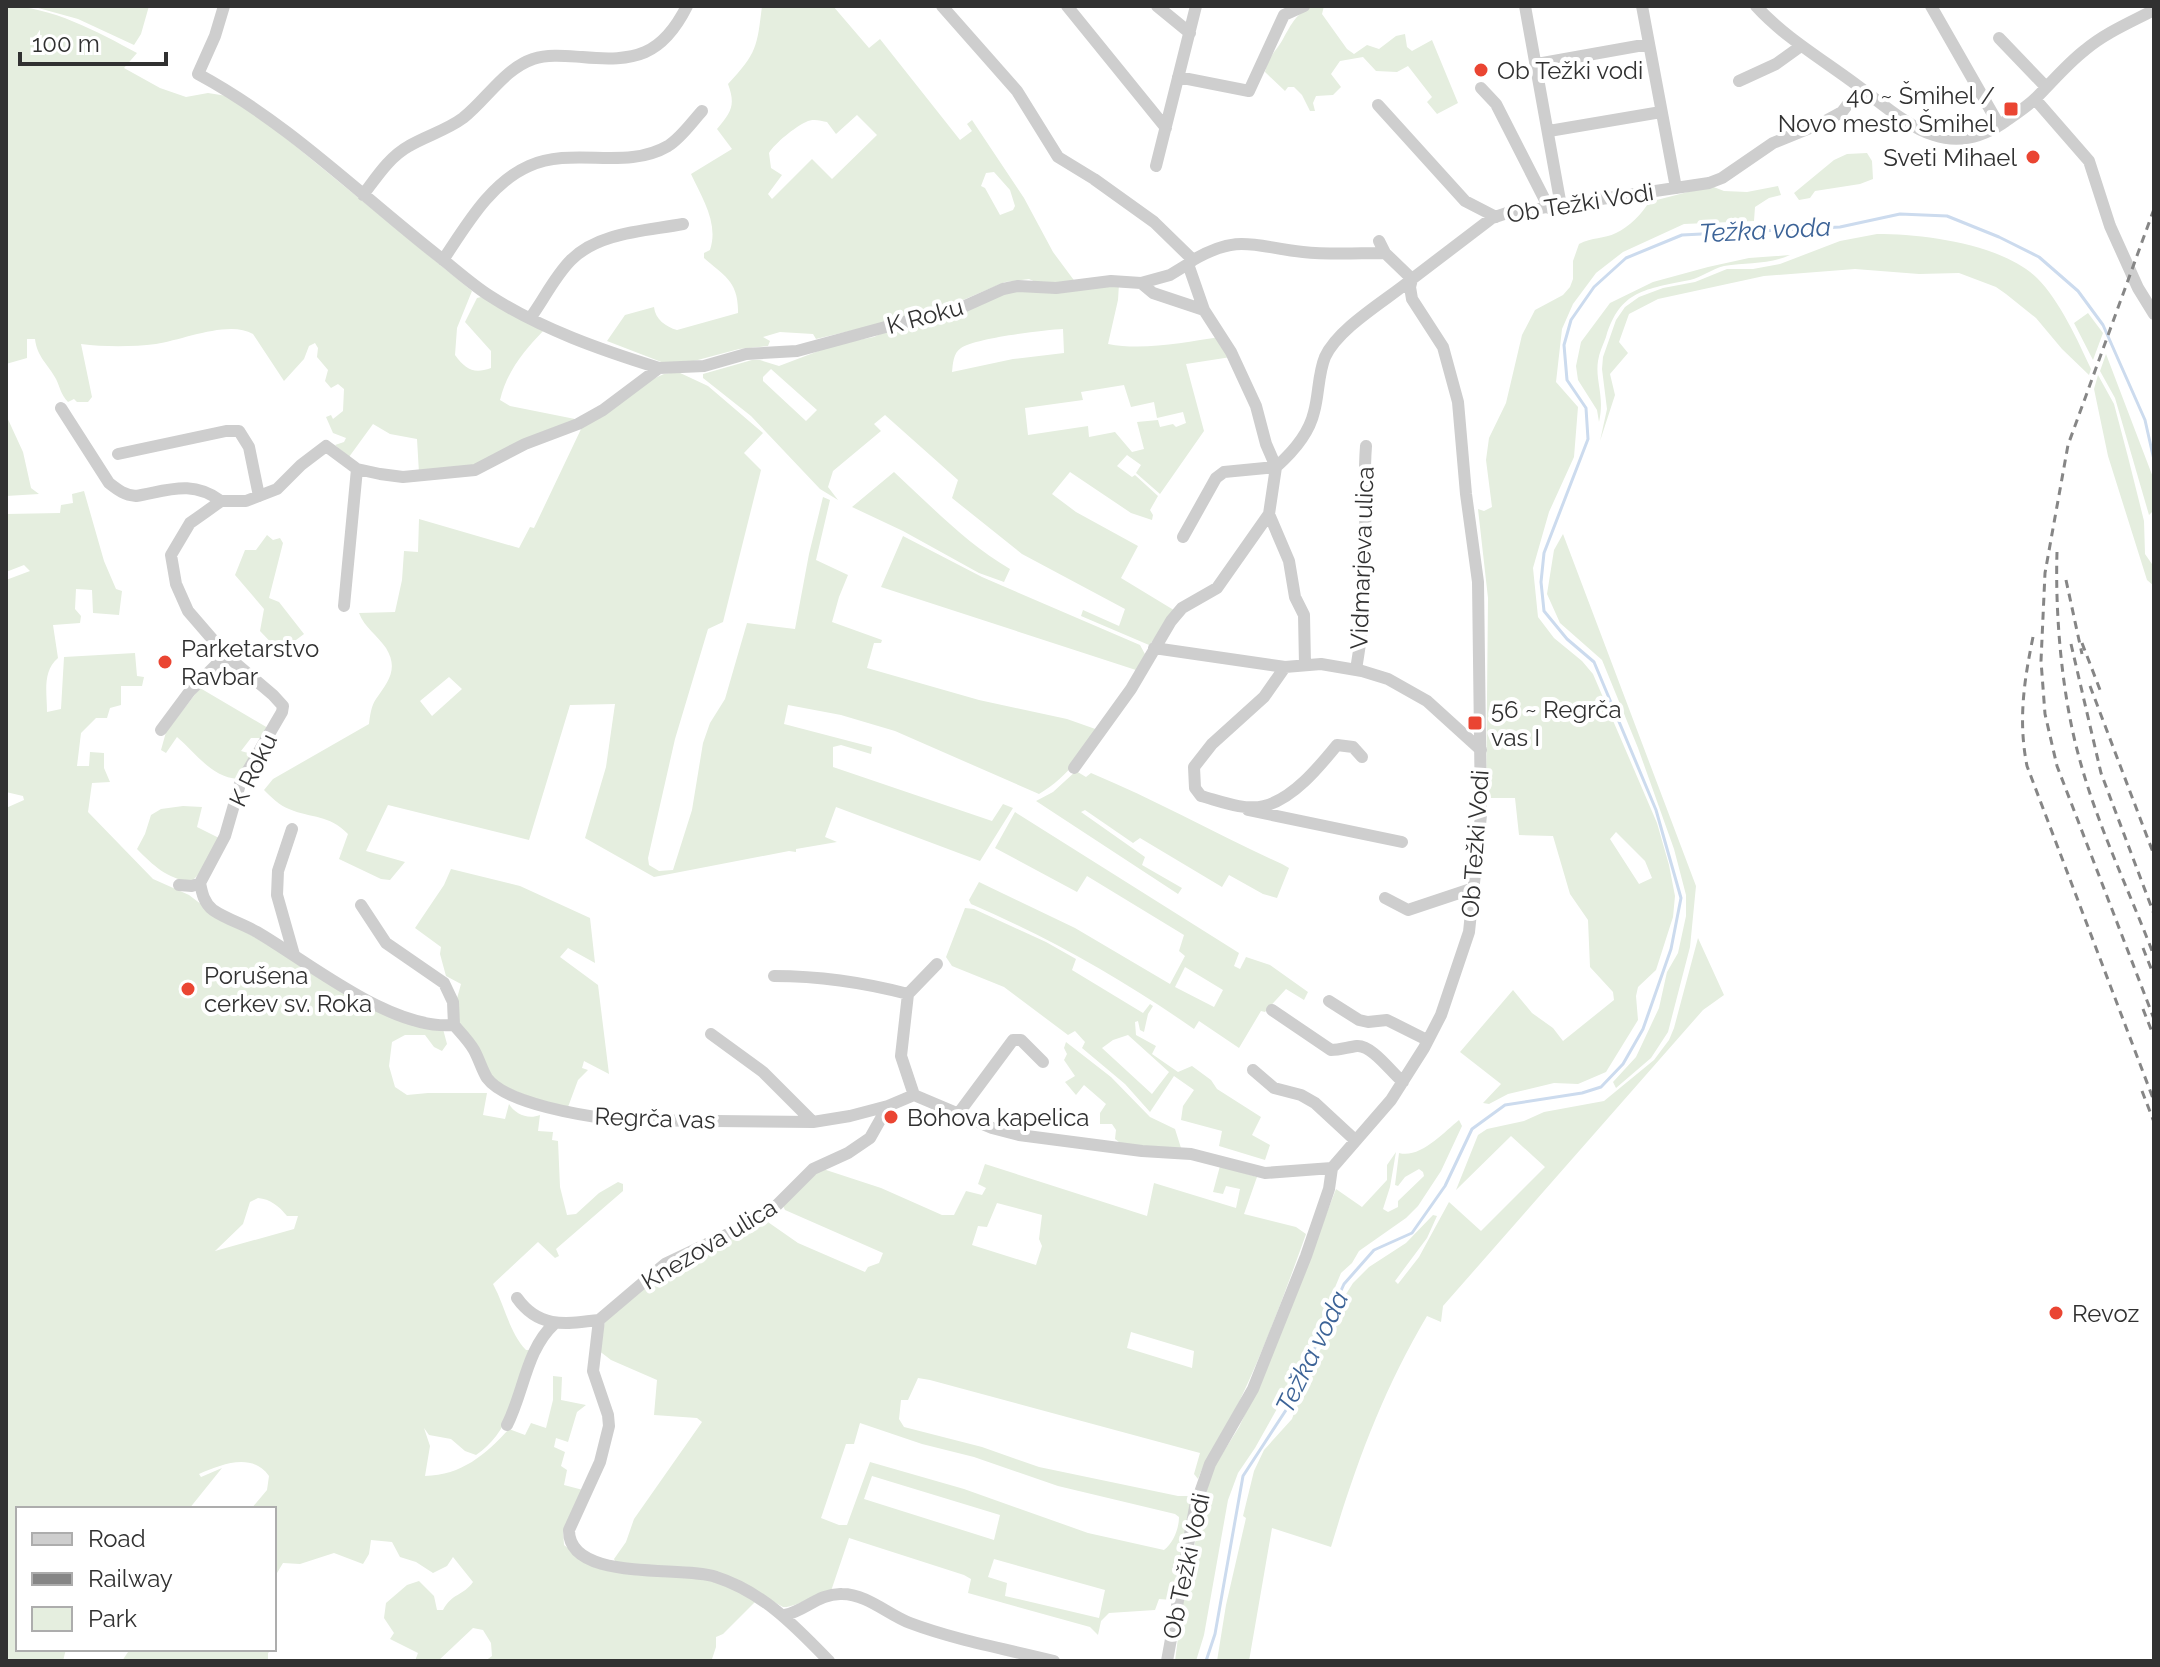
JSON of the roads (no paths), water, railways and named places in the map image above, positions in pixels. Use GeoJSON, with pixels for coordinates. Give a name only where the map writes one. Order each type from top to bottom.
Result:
{"type":"FeatureCollection","features":[{"type":"Feature","properties":{"kind":"street","name":"K Roku"},"geometry":{"type":"LineString","coordinates":[[224,6],[198,74],[278,123],[490,296],[553,330],[618,356],[659,368],[704,366],[746,354],[797,351],[904,322],[945,315],[1003,289],[1018,286],[1056,288],[1111,281],[1141,283],[1170,275],[1218,247],[1251,242],[1300,252],[1382,247],[1412,279]]}},
{"type":"Feature","properties":{"kind":"street"},"geometry":{"type":"LineString","coordinates":[[363,195],[405,147],[460,120],[517,66],[535,58],[551,56],[614,60],[644,54],[662,43],[677,26],[687,6]]}},
{"type":"Feature","properties":{"kind":"street"},"geometry":{"type":"LineString","coordinates":[[942,6],[1017,91],[1058,157],[1154,222],[1190,262],[1204,310],[1231,352],[1256,406],[1270,457],[1276,467]]}},
{"type":"Feature","properties":{"kind":"street"},"geometry":{"type":"LineString","coordinates":[[1067,6],[1166,128]]}},
{"type":"Feature","properties":{"kind":"street"},"geometry":{"type":"LineString","coordinates":[[1157,6],[1190,33]]}},
{"type":"Feature","properties":{"kind":"street"},"geometry":{"type":"LineString","coordinates":[[1156,166],[1196,6]]}},
{"type":"Feature","properties":{"kind":"street"},"geometry":{"type":"LineString","coordinates":[[1178,77],[1249,91],[1282,19],[1290,10],[1304,6]]}},
{"type":"Feature","properties":{"kind":"street"},"geometry":{"type":"LineString","coordinates":[[1525,6],[1549,131],[1555,207]]}},
{"type":"Feature","properties":{"kind":"street"},"geometry":{"type":"LineString","coordinates":[[1642,6],[1676,188]]}},
{"type":"Feature","properties":{"kind":"street"},"geometry":{"type":"LineString","coordinates":[[1931,6],[1999,125]]}},
{"type":"Feature","properties":{"kind":"street"},"geometry":{"type":"LineString","coordinates":[[1761,9],[1801,46],[1908,124],[1932,135],[1967,139],[1987,133],[2035,99],[2087,48],[2154,10]]}},
{"type":"Feature","properties":{"kind":"street"},"geometry":{"type":"LineString","coordinates":[[1999,38],[2046,87]]}},
{"type":"Feature","properties":{"kind":"street"},"geometry":{"type":"LineString","coordinates":[[1537,64],[1649,44]]}},
{"type":"Feature","properties":{"kind":"street"},"geometry":{"type":"LineString","coordinates":[[1739,81],[1776,64],[1801,46]]}},
{"type":"Feature","properties":{"kind":"street"},"geometry":{"type":"LineString","coordinates":[[1481,88],[1496,104],[1555,207]]}},
{"type":"Feature","properties":{"kind":"street","name":"Ob Težki Vodi"},"geometry":{"type":"LineString","coordinates":[[1167,1661],[1195,1507],[1210,1464],[1253,1389],[1306,1256],[1329,1189],[1332,1168],[1403,1082],[1441,1015],[1469,932],[1481,815],[1478,582],[1458,402],[1443,347],[1412,299],[1412,279],[1496,217],[1722,178],[1773,143],[1842,112],[1860,88]]}},
{"type":"Feature","properties":{"kind":"street"},"geometry":{"type":"LineString","coordinates":[[2035,99],[2089,161],[2110,226],[2138,288],[2154,314]]}},
{"type":"Feature","properties":{"kind":"street","name":"Ob Težki Vodi"},"geometry":{"type":"LineString","coordinates":[[1378,105],[1465,201],[1496,217]]}},
{"type":"Feature","properties":{"kind":"street"},"geometry":{"type":"LineString","coordinates":[[443,260],[490,195],[528,166],[564,158],[626,159],[646,155],[670,145],[702,111]]}},
{"type":"Feature","properties":{"kind":"street"},"geometry":{"type":"LineString","coordinates":[[1549,131],[1661,112]]}},
{"type":"Feature","properties":{"kind":"street"},"geometry":{"type":"LineString","coordinates":[[531,317],[569,262],[584,248],[604,239],[683,224]]}},
{"type":"Feature","properties":{"kind":"street"},"geometry":{"type":"LineString","coordinates":[[1074,768],[1131,689],[1182,608],[1217,588],[1269,514],[1276,467],[1307,431],[1314,413],[1325,358],[1333,346],[1355,323],[1412,279]]}},
{"type":"Feature","properties":{"kind":"street"},"geometry":{"type":"LineString","coordinates":[[1141,283],[1153,293],[1204,310]]}},
{"type":"Feature","properties":{"kind":"street","name":"K Roku"},"geometry":{"type":"LineString","coordinates":[[200,883],[225,836],[240,784],[283,706],[226,655],[188,611],[176,584],[171,555],[190,523],[221,501],[246,501],[277,489],[326,446],[357,469],[403,477],[475,470],[525,444],[578,424],[603,410],[659,368]]}},
{"type":"Feature","properties":{"kind":"street","name":"K Roku"},"geometry":{"type":"LineString","coordinates":[[61,408],[109,483],[120,491],[136,496],[191,487],[207,490],[221,501]]}},
{"type":"Feature","properties":{"kind":"street"},"geometry":{"type":"LineString","coordinates":[[118,454],[214,433],[239,431],[249,447],[259,496]]}},
{"type":"Feature","properties":{"kind":"street","name":"Vidmarjeva ulica"},"geometry":{"type":"LineString","coordinates":[[1356,670],[1366,567],[1366,446]]}},
{"type":"Feature","properties":{"kind":"street"},"geometry":{"type":"LineString","coordinates":[[1183,537],[1216,478],[1233,469],[1276,467]]}},
{"type":"Feature","properties":{"kind":"street"},"geometry":{"type":"LineString","coordinates":[[344,606],[357,469]]}},
{"type":"Feature","properties":{"kind":"street"},"geometry":{"type":"LineString","coordinates":[[1269,514],[1289,561],[1295,597],[1304,615],[1305,665]]}},
{"type":"Feature","properties":{"kind":"street","name":"Vidmarjeva ulica"},"geometry":{"type":"LineString","coordinates":[[1154,648],[1285,667],[1321,664],[1388,679],[1427,701],[1481,750]]}},
{"type":"Feature","properties":{"kind":"street"},"geometry":{"type":"LineString","coordinates":[[161,730],[190,691],[226,655]]}},
{"type":"Feature","properties":{"kind":"street"},"geometry":{"type":"LineString","coordinates":[[1285,667],[1264,697],[1212,744],[1194,767],[1195,788],[1201,796],[1255,814],[1402,842]]}},
{"type":"Feature","properties":{"kind":"street"},"geometry":{"type":"LineString","coordinates":[[1238,806],[1262,807],[1278,800],[1300,784],[1337,745],[1353,747],[1362,757]]}},
{"type":"Feature","properties":{"kind":"street"},"geometry":{"type":"LineString","coordinates":[[292,829],[278,871],[277,895],[294,955]]}},
{"type":"Feature","properties":{"kind":"street"},"geometry":{"type":"LineString","coordinates":[[179,885],[200,883],[203,898],[212,909],[390,1012],[418,1023],[454,1025],[453,1002],[444,983],[386,943],[361,905]]}},
{"type":"Feature","properties":{"kind":"street","name":"Ob Težki Vodi"},"geometry":{"type":"LineString","coordinates":[[1385,898],[1408,910],[1474,888]]}},
{"type":"Feature","properties":{"kind":"street"},"geometry":{"type":"LineString","coordinates":[[937,964],[908,994],[901,1056],[914,1095],[992,1128],[1019,1135],[1191,1154],[1265,1173],[1332,1168]]}},
{"type":"Feature","properties":{"kind":"street"},"geometry":{"type":"LineString","coordinates":[[774,976],[816,976],[859,981],[908,994]]}},
{"type":"Feature","properties":{"kind":"street"},"geometry":{"type":"LineString","coordinates":[[1329,1001],[1359,1020],[1387,1020],[1427,1040]]}},
{"type":"Feature","properties":{"kind":"street"},"geometry":{"type":"LineString","coordinates":[[1272,1010],[1331,1050],[1361,1045],[1374,1052],[1403,1082]]}},
{"type":"Feature","properties":{"kind":"street","name":"Regrča vas"},"geometry":{"type":"LineString","coordinates":[[454,1025],[473,1048],[487,1078],[502,1093],[530,1103],[617,1120],[813,1122],[888,1106],[914,1095]]}},
{"type":"Feature","properties":{"kind":"street"},"geometry":{"type":"LineString","coordinates":[[711,1034],[763,1072],[813,1122]]}},
{"type":"Feature","properties":{"kind":"street"},"geometry":{"type":"LineString","coordinates":[[958,1114],[1013,1040],[1021,1040],[1043,1062]]}},
{"type":"Feature","properties":{"kind":"street"},"geometry":{"type":"LineString","coordinates":[[1253,1070],[1274,1088],[1301,1095],[1315,1103],[1355,1140]]}},
{"type":"Feature","properties":{"kind":"street","name":"Knezova ulica"},"geometry":{"type":"LineString","coordinates":[[599,1320],[665,1264],[729,1234],[775,1207],[813,1169],[848,1153],[870,1138],[888,1106]]}},
{"type":"Feature","properties":{"kind":"street"},"geometry":{"type":"LineString","coordinates":[[517,1298],[531,1312],[554,1324],[599,1320],[593,1371],[609,1426],[600,1462],[569,1530],[572,1548],[599,1562],[623,1568],[717,1577],[785,1615],[829,1661]]}},
{"type":"Feature","properties":{"kind":"street"},"geometry":{"type":"LineString","coordinates":[[507,1425],[536,1345],[554,1324]]}},
{"type":"Feature","properties":{"kind":"street"},"geometry":{"type":"LineString","coordinates":[[785,1615],[811,1601],[838,1594],[853,1595],[912,1624],[1054,1661]]}},
{"type":"Feature","properties":{"kind":"waterway","name":"Težka voda"},"geometry":{"type":"LineString","coordinates":[[1206,1661],[1215,1634],[1243,1476],[1288,1407],[1344,1284],[1374,1250],[1412,1233],[1445,1186],[1472,1129],[1505,1105],[1601,1087],[1623,1064],[1643,1029],[1671,949],[1681,898],[1656,810],[1594,662],[1567,639],[1544,611],[1541,582],[1544,553],[1588,439],[1586,408],[1567,380],[1564,345],[1571,320],[1594,287],[1626,258],[1682,235],[1840,227],[1900,214],[1947,216],[2039,257],[2078,291],[2103,325],[2145,420],[2154,460]]}},
{"type":"Feature","properties":{"kind":"railway"},"geometry":{"type":"LineString","coordinates":[[2154,209],[2068,445],[2045,573],[2041,661],[2045,714],[2057,766],[2154,1019]]}},
{"type":"Feature","properties":{"kind":"railway"},"geometry":{"type":"LineString","coordinates":[[2057,552],[2061,655],[2073,733],[2095,808],[2154,956]]}},
{"type":"Feature","properties":{"kind":"railway"},"geometry":{"type":"LineString","coordinates":[[2066,580],[2082,654]]}},
{"type":"Feature","properties":{"kind":"railway"},"geometry":{"type":"LineString","coordinates":[[2033,637],[2023,701],[2027,766],[2154,1101]]}},
{"type":"Feature","properties":{"kind":"railway"},"geometry":{"type":"LineString","coordinates":[[2082,643],[2102,695]]}},
{"type":"Feature","properties":{"kind":"railway"},"geometry":{"type":"LineString","coordinates":[[2071,644],[2101,773],[2154,914]]}},
{"type":"Feature","properties":{"kind":"railway"},"geometry":{"type":"LineString","coordinates":[[2090,686],[2154,855]]}},
{"type":"Feature","properties":{"kind":"railway"},"geometry":{"type":"LineString","coordinates":[[2143,948],[2154,976]]}},
{"type":"Feature","properties":{"kind":"railway"},"geometry":{"type":"LineString","coordinates":[[2143,1009],[2154,1037]]}},
{"type":"Feature","properties":{"kind":"railway"},"geometry":{"type":"LineString","coordinates":[[2142,1091],[2154,1122]]}},
{"type":"Feature","properties":{"kind":"place","name":"Ob Težki vodi"},"geometry":{"type":"Point","coordinates":[1481,70]}},
{"type":"Feature","properties":{"kind":"place","name":"40 ~ Šmihel / Novo mesto Šmihel"},"geometry":{"type":"Point","coordinates":[2011,109]}},
{"type":"Feature","properties":{"kind":"place","name":"Sveti Mihael"},"geometry":{"type":"Point","coordinates":[2033,157]}},
{"type":"Feature","properties":{"kind":"place","name":"Parketarstvo Ravbar"},"geometry":{"type":"Point","coordinates":[165,662]}},
{"type":"Feature","properties":{"kind":"place","name":"56 ~ Regrča vas I"},"geometry":{"type":"Point","coordinates":[1475,723]}},
{"type":"Feature","properties":{"kind":"place","name":"Porušena cerkev sv. Roka"},"geometry":{"type":"Point","coordinates":[188,989]}},
{"type":"Feature","properties":{"kind":"place","name":"Bohova kapelica"},"geometry":{"type":"Point","coordinates":[891,1117]}},
{"type":"Feature","properties":{"kind":"place","name":"Revoz"},"geometry":{"type":"Point","coordinates":[2056,1313]}}]}
